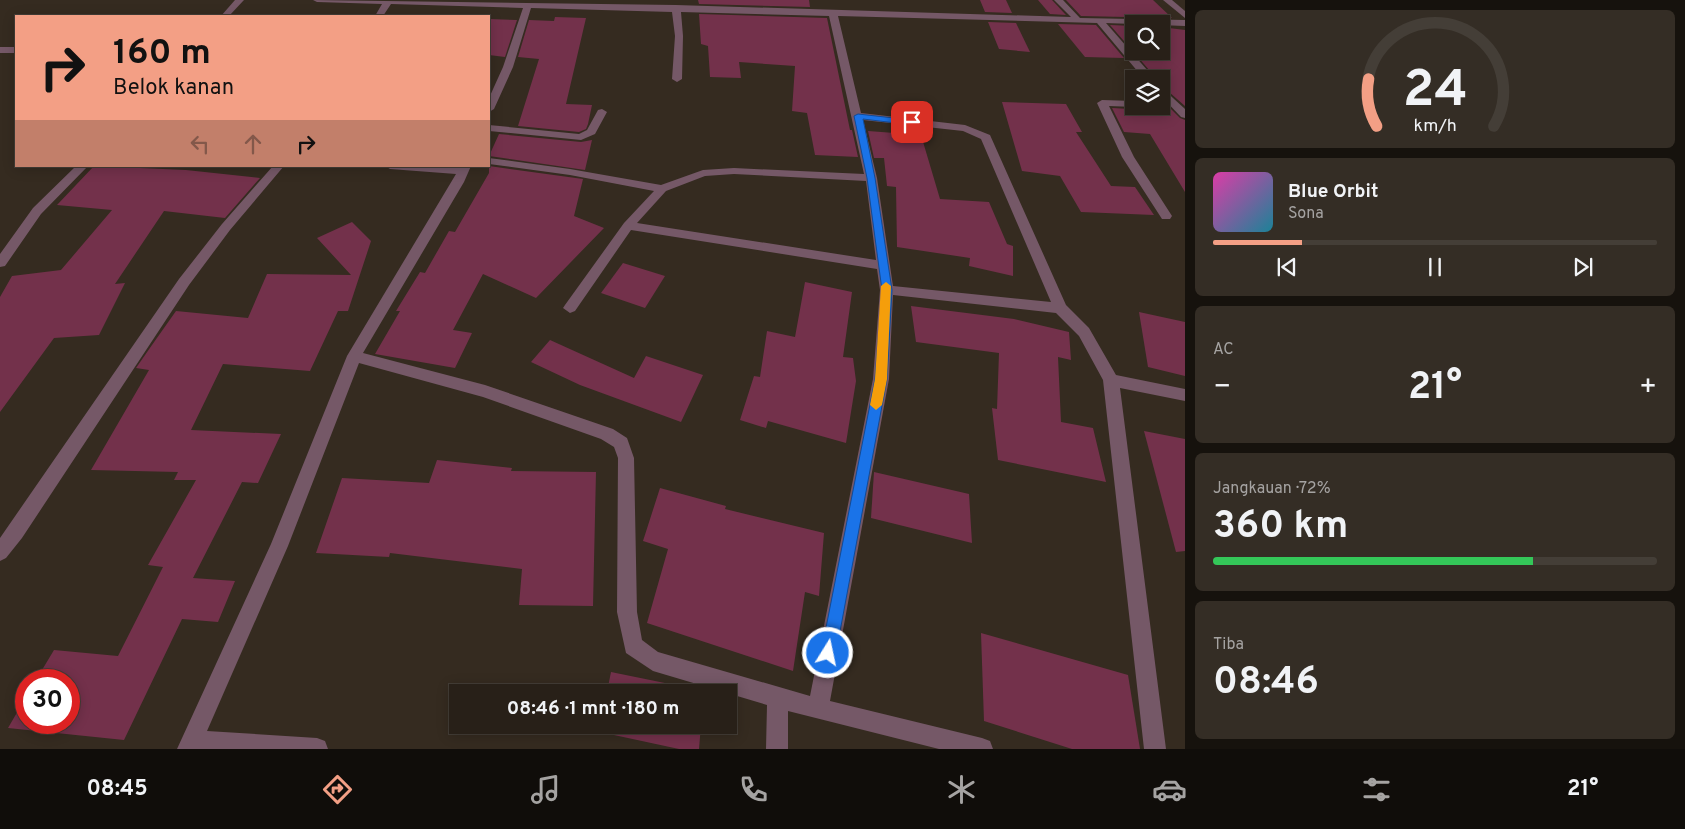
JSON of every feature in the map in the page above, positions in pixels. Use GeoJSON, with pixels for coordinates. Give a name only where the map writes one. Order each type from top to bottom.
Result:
{"type":"FeatureCollection","features":[{"type":"Feature","properties":{"kind":"street"},"geometry":{"type":"LineString","coordinates":[[226,15],[240,0]]}},
{"type":"Feature","properties":{"kind":"street"},"geometry":{"type":"LineString","coordinates":[[317,0],[528,5],[582,3],[676,8],[1185,23]]}},
{"type":"Feature","properties":{"kind":"street"},"geometry":{"type":"LineString","coordinates":[[1058,0],[1077,19]]}},
{"type":"Feature","properties":{"kind":"street"},"geometry":{"type":"LineString","coordinates":[[1167,0],[1185,15]]}},
{"type":"Feature","properties":{"kind":"street"},"geometry":{"type":"LineString","coordinates":[[381,15],[388,2]]}},
{"type":"Feature","properties":{"kind":"street"},"geometry":{"type":"LineString","coordinates":[[490,107],[508,67],[528,5]]}},
{"type":"Feature","properties":{"kind":"street"},"geometry":{"type":"LineString","coordinates":[[676,8],[679,36],[677,79]]}},
{"type":"Feature","properties":{"kind":"street"},"geometry":{"type":"LineString","coordinates":[[818,708],[881,379],[887,290],[871,178],[833,13]]}},
{"type":"Feature","properties":{"kind":"street"},"geometry":{"type":"LineString","coordinates":[[1098,19],[1141,70]]}},
{"type":"Feature","properties":{"kind":"street"},"geometry":{"type":"LineString","coordinates":[[0,50],[15,50]]}},
{"type":"Feature","properties":{"kind":"street"},"geometry":{"type":"LineString","coordinates":[[1170,98],[1181,107],[1185,115]]}},
{"type":"Feature","properties":{"kind":"street"},"geometry":{"type":"LineString","coordinates":[[1125,104],[1102,103],[1128,157],[1166,216]]}},
{"type":"Feature","properties":{"kind":"street"},"geometry":{"type":"LineString","coordinates":[[490,128],[581,137],[591,132],[602,112]]}},
{"type":"Feature","properties":{"kind":"street"},"geometry":{"type":"LineString","coordinates":[[858,116],[965,128],[986,137],[1060,308],[1084,332],[1111,380],[1155,749]]}},
{"type":"Feature","properties":{"kind":"street"},"geometry":{"type":"LineString","coordinates":[[490,162],[561,170],[662,189]]}},
{"type":"Feature","properties":{"kind":"street"},"geometry":{"type":"LineString","coordinates":[[0,263],[37,211],[82,167]]}},
{"type":"Feature","properties":{"kind":"street"},"geometry":{"type":"LineString","coordinates":[[0,552],[16,532],[184,282],[226,227],[278,167]]}},
{"type":"Feature","properties":{"kind":"street"},"geometry":{"type":"LineString","coordinates":[[317,749],[190,745],[280,546],[354,356],[464,169],[415,167]]}},
{"type":"Feature","properties":{"kind":"street"},"geometry":{"type":"LineString","coordinates":[[570,308],[628,226],[662,189],[702,173],[734,170],[871,178]]}},
{"type":"Feature","properties":{"kind":"street"},"geometry":{"type":"LineString","coordinates":[[628,226],[883,266]]}},
{"type":"Feature","properties":{"kind":"street"},"geometry":{"type":"LineString","coordinates":[[887,290],[1060,308]]}},
{"type":"Feature","properties":{"kind":"street"},"geometry":{"type":"LineString","coordinates":[[354,356],[484,391],[607,434],[621,443],[626,458],[627,612],[633,646],[654,661],[777,698],[982,749]]}},
{"type":"Feature","properties":{"kind":"street"},"geometry":{"type":"LineString","coordinates":[[1111,380],[1185,395]]}},
{"type":"Feature","properties":{"kind":"street"},"geometry":{"type":"LineString","coordinates":[[777,698],[777,749]]}},
{"type":"Feature","properties":{"kind":"building"},"geometry":{"type":"Polygon","coordinates":[[[698,0],[809,0],[810,7],[699,4],[698,0]]]}},
{"type":"Feature","properties":{"kind":"building"},"geometry":{"type":"Polygon","coordinates":[[[980,0],[1006,0],[1012,13],[985,12],[980,0]]]}},
{"type":"Feature","properties":{"kind":"building"},"geometry":{"type":"Polygon","coordinates":[[[1038,0],[1052,0],[1066,15],[1050,14],[1038,0]]]}},
{"type":"Feature","properties":{"kind":"building"},"geometry":{"type":"Polygon","coordinates":[[[1066,0],[1153,0],[1169,15],[1125,15],[1125,17],[1081,16],[1066,0]]]}},
{"type":"Feature","properties":{"kind":"building"},"geometry":{"type":"Polygon","coordinates":[[[699,14],[827,18],[850,130],[852,130],[858,157],[815,155],[807,113],[792,111],[795,66],[739,62],[741,78],[710,77],[708,46],[701,44],[699,14]]]}},
{"type":"Feature","properties":{"kind":"building"},"geometry":{"type":"Polygon","coordinates":[[[555,17],[586,18],[566,104],[592,105],[586,129],[579,132],[518,126],[539,59],[518,57],[529,20],[554,21],[555,17]]]}},
{"type":"Feature","properties":{"kind":"building"},"geometry":{"type":"Polygon","coordinates":[[[490,19],[517,20],[505,57],[490,55],[490,19]]]}},
{"type":"Feature","properties":{"kind":"building"},"geometry":{"type":"Polygon","coordinates":[[[988,22],[1016,23],[1030,52],[999,49],[988,22]]]}},
{"type":"Feature","properties":{"kind":"building"},"geometry":{"type":"Polygon","coordinates":[[[1058,24],[1096,25],[1124,58],[1085,57],[1058,24]]]}},
{"type":"Feature","properties":{"kind":"building"},"geometry":{"type":"Polygon","coordinates":[[[1110,25],[1125,26],[1125,42],[1110,25]]]}},
{"type":"Feature","properties":{"kind":"building"},"geometry":{"type":"Polygon","coordinates":[[[1170,28],[1185,30],[1185,106],[1170,93],[1170,70],[1149,70],[1140,60],[1170,60],[1170,28]]]}},
{"type":"Feature","properties":{"kind":"building"},"geometry":{"type":"Polygon","coordinates":[[[1002,102],[1066,104],[1082,132],[1076,132],[1111,186],[1135,187],[1154,215],[1081,212],[1060,176],[1022,171],[1002,102]]]}},
{"type":"Feature","properties":{"kind":"building"},"geometry":{"type":"Polygon","coordinates":[[[1112,108],[1125,109],[1125,115],[1170,115],[1170,108],[1180,118],[1185,120],[1185,192],[1150,134],[1124,132],[1112,108]]]}},
{"type":"Feature","properties":{"kind":"building"},"geometry":{"type":"Polygon","coordinates":[[[868,131],[921,135],[940,199],[989,202],[1007,244],[1013,246],[1013,276],[969,266],[970,258],[897,247],[896,187],[887,186],[884,158],[874,158],[868,131]]]}},
{"type":"Feature","properties":{"kind":"building"},"geometry":{"type":"Polygon","coordinates":[[[499,134],[581,142],[592,140],[585,170],[490,156],[499,134]]]}},
{"type":"Feature","properties":{"kind":"building"},"geometry":{"type":"Polygon","coordinates":[[[490,166],[583,179],[574,216],[604,228],[536,298],[483,274],[453,330],[472,333],[455,368],[375,354],[400,311],[396,311],[420,272],[425,273],[449,231],[455,232],[489,173],[490,166]]]}},
{"type":"Feature","properties":{"kind":"building"},"geometry":{"type":"Polygon","coordinates":[[[93,167],[186,170],[260,178],[225,218],[164,211],[115,284],[125,283],[99,335],[54,338],[0,412],[0,297],[12,276],[61,270],[112,210],[57,205],[93,167]]]}},
{"type":"Feature","properties":{"kind":"building"},"geometry":{"type":"Polygon","coordinates":[[[352,222],[371,241],[348,311],[338,311],[310,371],[223,364],[191,430],[281,434],[258,483],[242,482],[193,578],[235,581],[218,622],[182,619],[124,740],[66,734],[80,734],[80,669],[43,669],[54,650],[118,656],[163,567],[148,565],[196,480],[174,480],[178,472],[91,470],[149,370],[136,368],[176,311],[248,318],[267,274],[351,275],[317,238],[352,222]]]}},
{"type":"Feature","properties":{"kind":"building"},"geometry":{"type":"Polygon","coordinates":[[[623,263],[665,276],[645,308],[601,293],[623,263]]]}},
{"type":"Feature","properties":{"kind":"building"},"geometry":{"type":"Polygon","coordinates":[[[805,282],[852,292],[843,357],[853,358],[856,381],[846,443],[768,421],[766,428],[740,420],[754,376],[760,377],[767,331],[795,337],[805,282]]]}},
{"type":"Feature","properties":{"kind":"building"},"geometry":{"type":"Polygon","coordinates":[[[911,306],[1014,319],[1069,332],[1071,360],[1058,357],[1061,422],[1093,428],[1106,482],[998,460],[992,408],[997,409],[999,353],[916,342],[911,306]]]}},
{"type":"Feature","properties":{"kind":"building"},"geometry":{"type":"Polygon","coordinates":[[[1139,312],[1185,322],[1185,376],[1148,367],[1139,312]]]}},
{"type":"Feature","properties":{"kind":"building"},"geometry":{"type":"Polygon","coordinates":[[[550,340],[634,378],[646,356],[703,375],[681,422],[580,385],[531,362],[550,340]]]}},
{"type":"Feature","properties":{"kind":"building"},"geometry":{"type":"Polygon","coordinates":[[[1144,431],[1185,439],[1185,551],[1176,552],[1144,431]]]}},
{"type":"Feature","properties":{"kind":"building"},"geometry":{"type":"Polygon","coordinates":[[[437,460],[512,468],[511,471],[596,472],[593,606],[519,605],[522,569],[390,553],[389,557],[316,553],[342,478],[429,483],[437,460]]]}},
{"type":"Feature","properties":{"kind":"building"},"geometry":{"type":"Polygon","coordinates":[[[874,472],[969,494],[972,543],[871,518],[874,472]]]}},
{"type":"Feature","properties":{"kind":"building"},"geometry":{"type":"Polygon","coordinates":[[[660,488],[726,506],[725,509],[824,533],[819,596],[805,592],[793,671],[647,623],[668,549],[643,541],[660,488]]]}},
{"type":"Feature","properties":{"kind":"building"},"geometry":{"type":"Polygon","coordinates":[[[981,633],[1128,675],[1140,749],[1072,749],[984,721],[981,633]]]}},
{"type":"Feature","properties":{"kind":"building"},"geometry":{"type":"Polygon","coordinates":[[[611,672],[670,684],[609,684],[611,672]]]}},
{"type":"Feature","properties":{"kind":"building"},"geometry":{"type":"Polygon","coordinates":[[[15,716],[15,729],[8,728],[15,716]]]}},
{"type":"Feature","properties":{"kind":"building"},"geometry":{"type":"Polygon","coordinates":[[[609,734],[700,734],[699,749],[679,749],[609,734]]]}},
{"type":"Feature","properties":{"kind":"slow traffic"},"geometry":{"type":"LineString","coordinates":[[876,405],[881,379],[886,286]]}},
{"type":"Feature","properties":{"kind":"route"},"geometry":{"type":"LineString","coordinates":[[828,653],[881,379],[887,290],[871,178],[858,116],[912,122]]}}]}
